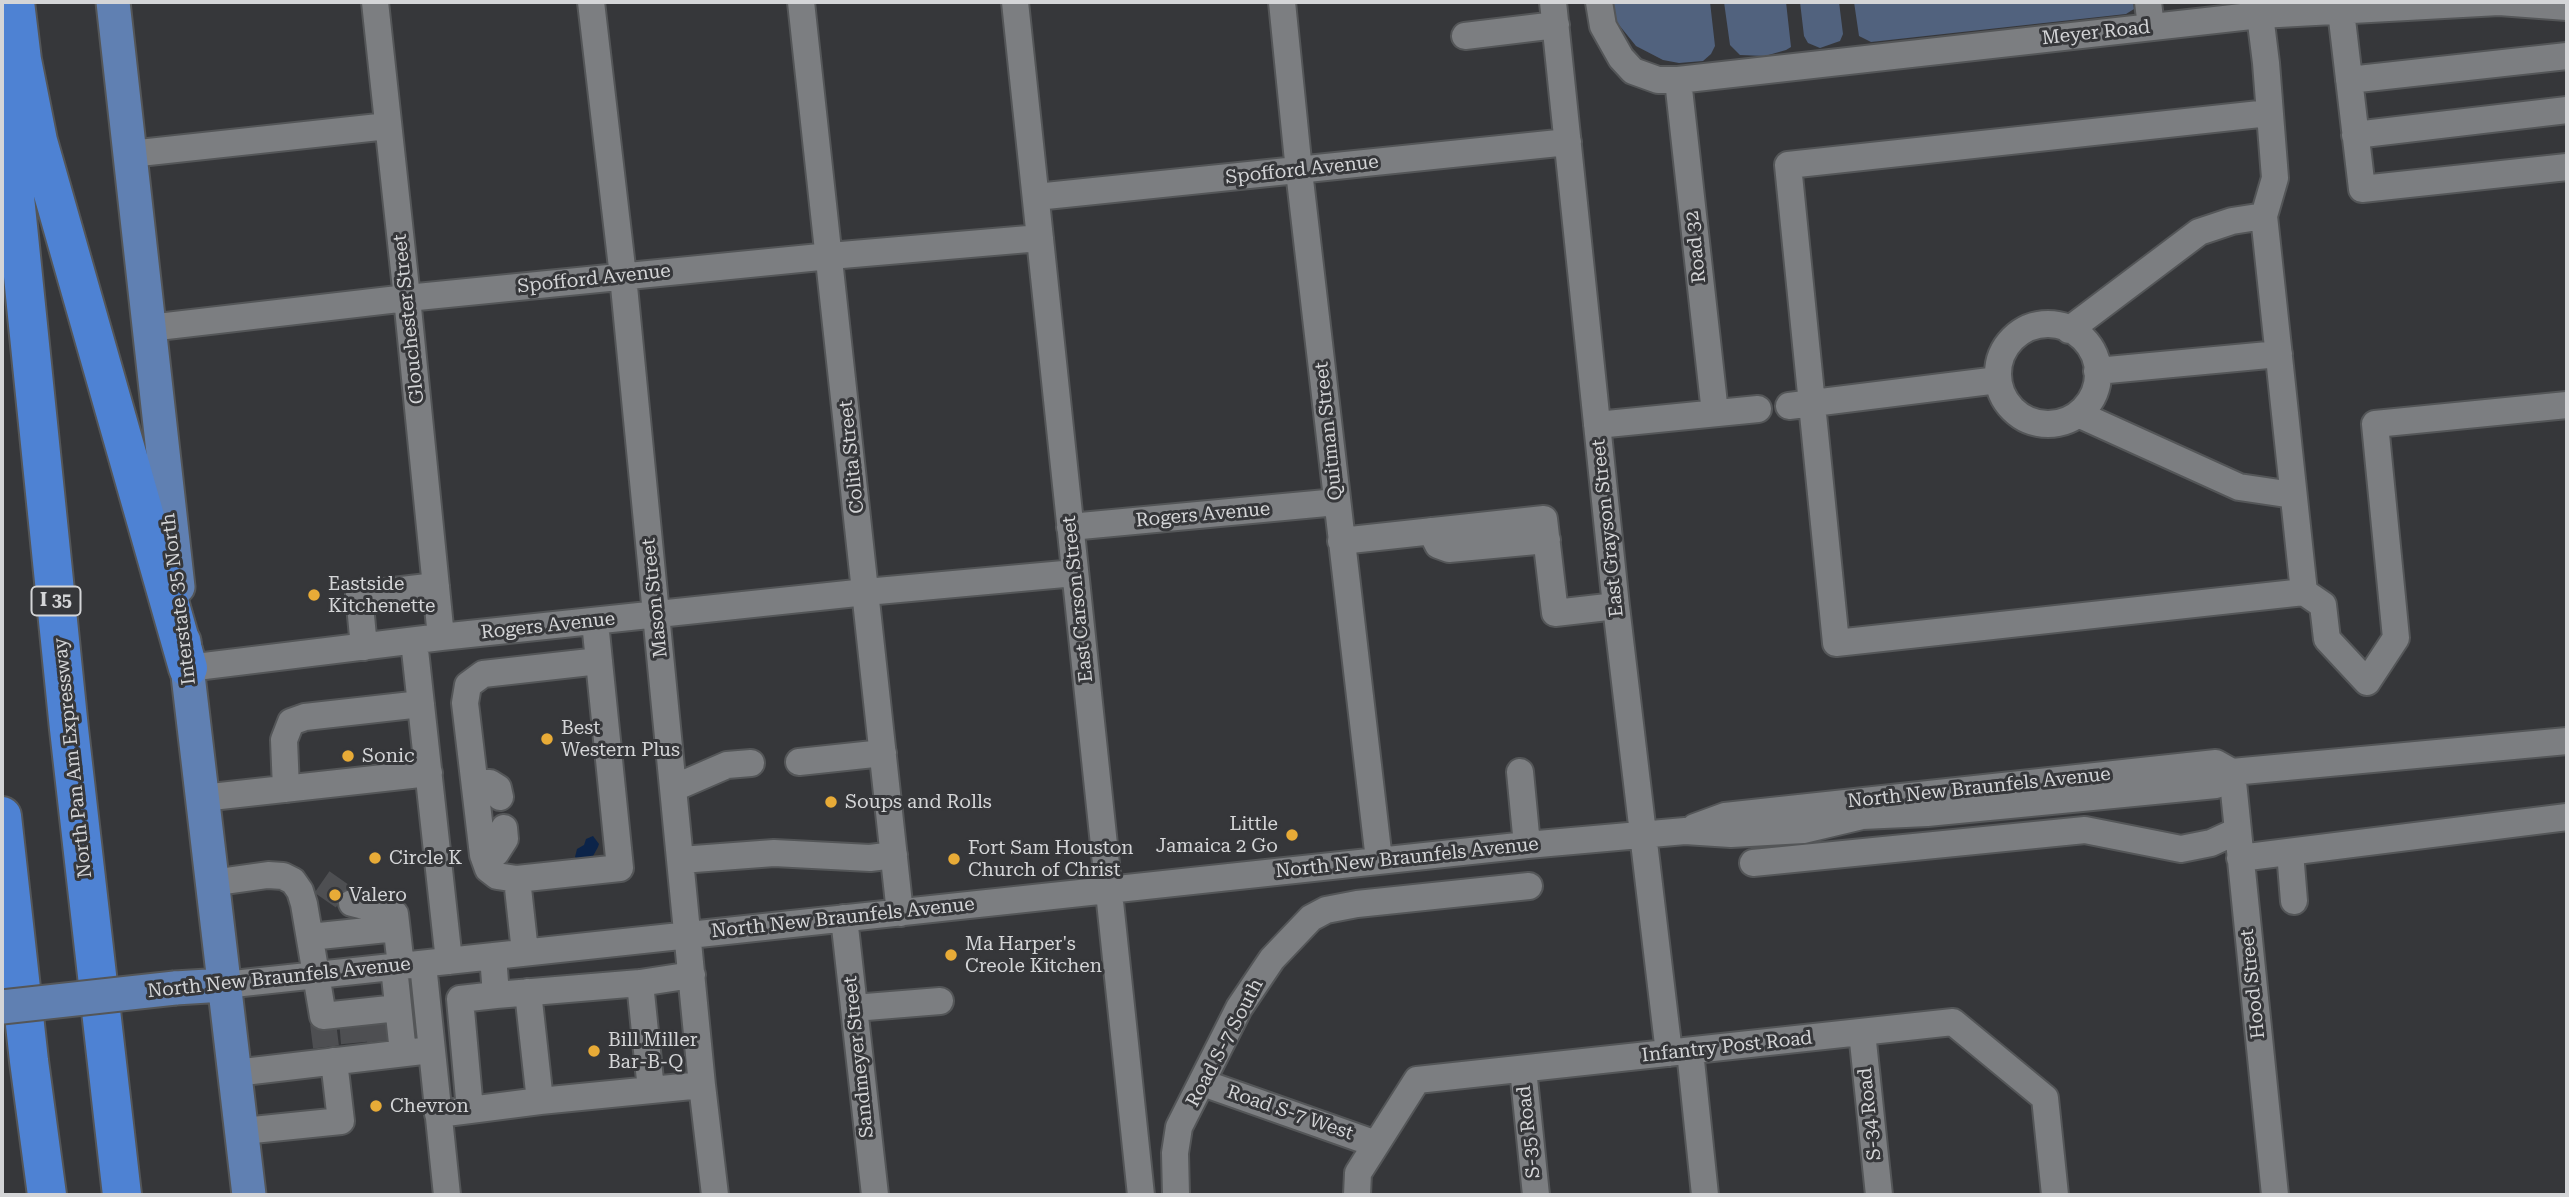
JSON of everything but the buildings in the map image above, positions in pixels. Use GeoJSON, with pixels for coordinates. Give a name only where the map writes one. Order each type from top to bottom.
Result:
{"type":"FeatureCollection","features":[{"type":"Feature","properties":{"kind":"highway"},"geometry":{"type":"LineString","coordinates":[[15,2],[22,60],[38,141],[188,668]]}},
{"type":"Feature","properties":{"kind":"highway","name":"North Pan Am Expressway"},"geometry":{"type":"LineString","coordinates":[[2,69],[113,1133],[124,1195]]}},
{"type":"Feature","properties":{"kind":"highway"},"geometry":{"type":"LineString","coordinates":[[2,816],[47,1195]]}},
{"type":"Feature","properties":{"kind":"highway"},"geometry":{"type":"LineString","coordinates":[[29,1061],[38,1195]]}},
{"type":"Feature","properties":{"kind":"main road","name":"Interstate 35 North"},"geometry":{"type":"LineString","coordinates":[[113,2],[211,883],[249,1195]]}},
{"type":"Feature","properties":{"kind":"main road","name":"North New Braunfels Avenue"},"geometry":{"type":"LineString","coordinates":[[2,1007],[224,985]]}},
{"type":"Feature","properties":{"kind":"street","name":"Glouchester Street"},"geometry":{"type":"LineString","coordinates":[[375,2],[408,298],[441,637]]}},
{"type":"Feature","properties":{"kind":"street","name":"Mason Street"},"geometry":{"type":"LineString","coordinates":[[591,2],[623,276],[715,1195]]}},
{"type":"Feature","properties":{"kind":"street","name":"Colita Street"},"geometry":{"type":"LineString","coordinates":[[801,2],[900,913]]}},
{"type":"Feature","properties":{"kind":"street","name":"East Carson Street"},"geometry":{"type":"LineString","coordinates":[[1016,2],[1141,1195]]}},
{"type":"Feature","properties":{"kind":"street","name":"Quitman Street"},"geometry":{"type":"LineString","coordinates":[[1282,2],[1336,502],[1379,860]]}},
{"type":"Feature","properties":{"kind":"street","name":"Meyer Road"},"geometry":{"type":"LineString","coordinates":[[1599,2],[1603,26],[1630,68],[1658,80],[1678,80],[2150,14],[2260,15],[2499,2],[2567,7]]}},
{"type":"Feature","properties":{"kind":"street"},"geometry":{"type":"LineString","coordinates":[[2340,10],[2362,188],[2567,167]]}},
{"type":"Feature","properties":{"kind":"street"},"geometry":{"type":"LineString","coordinates":[[1465,36],[1554,13]]}},
{"type":"Feature","properties":{"kind":"street","name":"East Grayson Street"},"geometry":{"type":"LineString","coordinates":[[1554,13],[1641,834],[1705,1195]]}},
{"type":"Feature","properties":{"kind":"street"},"geometry":{"type":"LineString","coordinates":[[2260,15],[2275,178],[2264,216],[2304,592]]}},
{"type":"Feature","properties":{"kind":"street"},"geometry":{"type":"LineString","coordinates":[[2349,80],[2567,56]]}},
{"type":"Feature","properties":{"kind":"street","name":"Road 32"},"geometry":{"type":"LineString","coordinates":[[1678,80],[1715,413]]}},
{"type":"Feature","properties":{"kind":"street"},"geometry":{"type":"LineString","coordinates":[[2355,135],[2567,110]]}},
{"type":"Feature","properties":{"kind":"street"},"geometry":{"type":"LineString","coordinates":[[2269,113],[1788,165],[1800,404],[1836,643],[2304,592],[2323,605],[2327,639],[2367,682],[2396,638],[2375,424],[2567,405]]}},
{"type":"Feature","properties":{"kind":"street"},"geometry":{"type":"LineString","coordinates":[[130,154],[388,126]]}},
{"type":"Feature","properties":{"kind":"street","name":"Spofford Avenue"},"geometry":{"type":"LineString","coordinates":[[1036,197],[1568,142]]}},
{"type":"Feature","properties":{"kind":"street"},"geometry":{"type":"LineString","coordinates":[[2069,330],[2199,232],[2232,220],[2264,216]]}},
{"type":"Feature","properties":{"kind":"street","name":"Spofford Avenue"},"geometry":{"type":"LineString","coordinates":[[149,328],[623,276],[1040,238]]}},
{"type":"Feature","properties":{"kind":"street"},"geometry":{"type":"LineString","coordinates":[[2047,324],[2069,330],[2086,342],[2097,372],[2095,390],[2078,414],[2057,423],[2034,422],[2014,411],[2001,392],[1998,380],[2001,357],[2014,337],[2024,330],[2047,324]]}},
{"type":"Feature","properties":{"kind":"street"},"geometry":{"type":"LineString","coordinates":[[2097,372],[2278,354]]}},
{"type":"Feature","properties":{"kind":"street"},"geometry":{"type":"LineString","coordinates":[[1800,404],[1998,380]]}},
{"type":"Feature","properties":{"kind":"street"},"geometry":{"type":"LineString","coordinates":[[1597,425],[1758,409]]}},
{"type":"Feature","properties":{"kind":"street"},"geometry":{"type":"LineString","coordinates":[[2078,414],[2239,487],[2293,495]]}},
{"type":"Feature","properties":{"kind":"street","name":"Rogers Avenue"},"geometry":{"type":"LineString","coordinates":[[1070,527],[1336,502]]}},
{"type":"Feature","properties":{"kind":"street"},"geometry":{"type":"LineString","coordinates":[[1341,541],[1544,519],[1555,613],[1616,606]]}},
{"type":"Feature","properties":{"kind":"street","name":"Rogers Avenue"},"geometry":{"type":"LineString","coordinates":[[188,668],[441,637],[1075,573]]}},
{"type":"Feature","properties":{"kind":"street"},"geometry":{"type":"LineString","coordinates":[[364,646],[359,595],[436,586]]}},
{"type":"Feature","properties":{"kind":"street"},"geometry":{"type":"LineString","coordinates":[[595,622],[599,661],[620,868],[517,879],[497,876],[488,869],[483,855],[465,703],[468,685],[483,674],[599,661]]}},
{"type":"Feature","properties":{"kind":"street"},"geometry":{"type":"LineString","coordinates":[[414,641],[429,773],[417,964],[431,1050],[447,1195]]}},
{"type":"Feature","properties":{"kind":"street"},"geometry":{"type":"LineString","coordinates":[[286,789],[284,740],[291,722],[306,717],[421,704]]}},
{"type":"Feature","properties":{"kind":"street","name":"North New Braunfels Avenue"},"geometry":{"type":"LineString","coordinates":[[224,985],[1379,860],[1685,831],[1725,816],[1900,806],[1982,798],[2216,763],[2232,772],[2567,741]]}},
{"type":"Feature","properties":{"kind":"street"},"geometry":{"type":"LineString","coordinates":[[799,762],[883,753]]}},
{"type":"Feature","properties":{"kind":"street"},"geometry":{"type":"LineString","coordinates":[[674,788],[727,765],[751,763]]}},
{"type":"Feature","properties":{"kind":"street"},"geometry":{"type":"LineString","coordinates":[[1520,772],[1527,845]]}},
{"type":"Feature","properties":{"kind":"street","name":"Hood Street"},"geometry":{"type":"LineString","coordinates":[[2232,772],[2275,1195]]}},
{"type":"Feature","properties":{"kind":"street"},"geometry":{"type":"LineString","coordinates":[[202,798],[429,773]]}},
{"type":"Feature","properties":{"kind":"street"},"geometry":{"type":"LineString","coordinates":[[475,783],[490,783],[498,788],[500,797]]}},
{"type":"Feature","properties":{"kind":"street"},"geometry":{"type":"LineString","coordinates":[[2240,858],[2567,817]]}},
{"type":"Feature","properties":{"kind":"street"},"geometry":{"type":"LineString","coordinates":[[483,855],[496,853],[505,839],[504,828]]}},
{"type":"Feature","properties":{"kind":"street"},"geometry":{"type":"LineString","coordinates":[[1754,863],[2085,830],[2181,849],[2211,843],[2237,831]]}},
{"type":"Feature","properties":{"kind":"street"},"geometry":{"type":"LineString","coordinates":[[2290,852],[2294,901]]}},
{"type":"Feature","properties":{"kind":"street"},"geometry":{"type":"LineString","coordinates":[[681,860],[774,853],[870,858],[894,855]]}},
{"type":"Feature","properties":{"kind":"street"},"geometry":{"type":"LineString","coordinates":[[211,883],[268,875],[283,876],[293,881],[322,882]]}},
{"type":"Feature","properties":{"kind":"street"},"geometry":{"type":"LineString","coordinates":[[517,879],[525,953]]}},
{"type":"Feature","properties":{"kind":"street"},"geometry":{"type":"LineString","coordinates":[[293,881],[300,891],[317,974],[358,1035]]}},
{"type":"Feature","properties":{"kind":"street","name":"Road S-7 South"},"geometry":{"type":"LineString","coordinates":[[1175,1195],[1175,1153],[1180,1127],[1239,1008],[1272,959],[1311,918],[1326,910],[1357,904],[1529,886]]}},
{"type":"Feature","properties":{"kind":"street"},"geometry":{"type":"LineString","coordinates":[[352,903],[394,914],[396,929],[417,964]]}},
{"type":"Feature","properties":{"kind":"street","name":"Sandmeyer Street"},"geometry":{"type":"LineString","coordinates":[[844,918],[874,1195]]}},
{"type":"Feature","properties":{"kind":"street"},"geometry":{"type":"LineString","coordinates":[[310,937],[396,929]]}},
{"type":"Feature","properties":{"kind":"street"},"geometry":{"type":"LineString","coordinates":[[603,943],[608,985]]}},
{"type":"Feature","properties":{"kind":"street"},"geometry":{"type":"LineString","coordinates":[[493,956],[496,995]]}},
{"type":"Feature","properties":{"kind":"street"},"geometry":{"type":"LineString","coordinates":[[243,1131],[341,1121],[358,1035],[417,964]]}},
{"type":"Feature","properties":{"kind":"street"},"geometry":{"type":"LineString","coordinates":[[470,1110],[460,999],[640,983],[692,975]]}},
{"type":"Feature","properties":{"kind":"street"},"geometry":{"type":"LineString","coordinates":[[640,983],[651,1090]]}},
{"type":"Feature","properties":{"kind":"street"},"geometry":{"type":"LineString","coordinates":[[528,992],[540,1101]]}},
{"type":"Feature","properties":{"kind":"street"},"geometry":{"type":"LineString","coordinates":[[854,1009],[940,1001]]}},
{"type":"Feature","properties":{"kind":"street","name":"Infantry Post Road"},"geometry":{"type":"LineString","coordinates":[[1357,1195],[1358,1173],[1417,1080],[1953,1022],[2045,1098],[2055,1195]]}},
{"type":"Feature","properties":{"kind":"street","name":"S-34 Road"},"geometry":{"type":"LineString","coordinates":[[1862,1032],[1879,1195]]}},
{"type":"Feature","properties":{"kind":"street"},"geometry":{"type":"LineString","coordinates":[[235,1073],[358,1035],[431,1050]]}},
{"type":"Feature","properties":{"kind":"street","name":"S-35 Road"},"geometry":{"type":"LineString","coordinates":[[1523,1069],[1536,1195]]}},
{"type":"Feature","properties":{"kind":"street","name":"Road S-7 West"},"geometry":{"type":"LineString","coordinates":[[1203,1083],[1376,1144]]}},
{"type":"Feature","properties":{"kind":"street"},"geometry":{"type":"LineString","coordinates":[[438,1114],[702,1085]]}},
{"type":"Feature","properties":{"kind":"shaded area"},"geometry":{"type":"Polygon","coordinates":[[[1609,2],[1710,2],[1715,46],[1703,61],[1679,63],[1663,60],[1636,46],[1611,15],[1609,2]]]}},
{"type":"Feature","properties":{"kind":"shaded area"},"geometry":{"type":"Polygon","coordinates":[[[1724,2],[1786,2],[1791,47],[1765,56],[1740,55],[1730,45],[1724,2]]]}},
{"type":"Feature","properties":{"kind":"shaded area"},"geometry":{"type":"Polygon","coordinates":[[[1800,2],[1839,2],[1843,34],[1840,41],[1820,48],[1808,43],[1804,36],[1800,2]]]}},
{"type":"Feature","properties":{"kind":"shaded area"},"geometry":{"type":"Polygon","coordinates":[[[1854,2],[2133,2],[2134,9],[2126,14],[1871,42],[1859,36],[1854,2]]]}},
{"type":"Feature","properties":{"kind":"shaded area"},"geometry":{"type":"Polygon","coordinates":[[[593,836],[599,844],[593,856],[578,860],[575,857],[577,849],[593,836]]]}},
{"type":"Feature","properties":{"kind":"tunnel"},"geometry":{"type":"LineString","coordinates":[[322,882],[352,903]]}},
{"type":"Feature","properties":{"kind":"tunnel"},"geometry":{"type":"LineString","coordinates":[[377,1017],[380,1041]]}},
{"type":"Feature","properties":{"kind":"tunnel"},"geometry":{"type":"LineString","coordinates":[[352,1020],[354,1043]]}},
{"type":"Feature","properties":{"kind":"tunnel"},"geometry":{"type":"LineString","coordinates":[[323,1023],[326,1047]]}},
{"type":"Feature","properties":{"kind":"place","name":"Eastside Kitchenette"},"geometry":{"type":"Point","coordinates":[314,595]}},
{"type":"Feature","properties":{"kind":"place","name":"Best Western Plus"},"geometry":{"type":"Point","coordinates":[547,739]}},
{"type":"Feature","properties":{"kind":"place","name":"Sonic"},"geometry":{"type":"Point","coordinates":[348,756]}},
{"type":"Feature","properties":{"kind":"place","name":"Soups and Rolls"},"geometry":{"type":"Point","coordinates":[831,802]}},
{"type":"Feature","properties":{"kind":"place","name":"Little Jamaica 2 Go"},"geometry":{"type":"Point","coordinates":[1292,835]}},
{"type":"Feature","properties":{"kind":"place","name":"Circle K"},"geometry":{"type":"Point","coordinates":[375,858]}},
{"type":"Feature","properties":{"kind":"place","name":"Fort Sam Houston Church of Christ"},"geometry":{"type":"Point","coordinates":[954,859]}},
{"type":"Feature","properties":{"kind":"place","name":"Valero"},"geometry":{"type":"Point","coordinates":[335,895]}},
{"type":"Feature","properties":{"kind":"place","name":"Ma Harper's Creole Kitchen"},"geometry":{"type":"Point","coordinates":[951,955]}},
{"type":"Feature","properties":{"kind":"place","name":"Bill Miller Bar-B-Q"},"geometry":{"type":"Point","coordinates":[594,1051]}},
{"type":"Feature","properties":{"kind":"place","name":"Chevron"},"geometry":{"type":"Point","coordinates":[376,1106]}}]}
